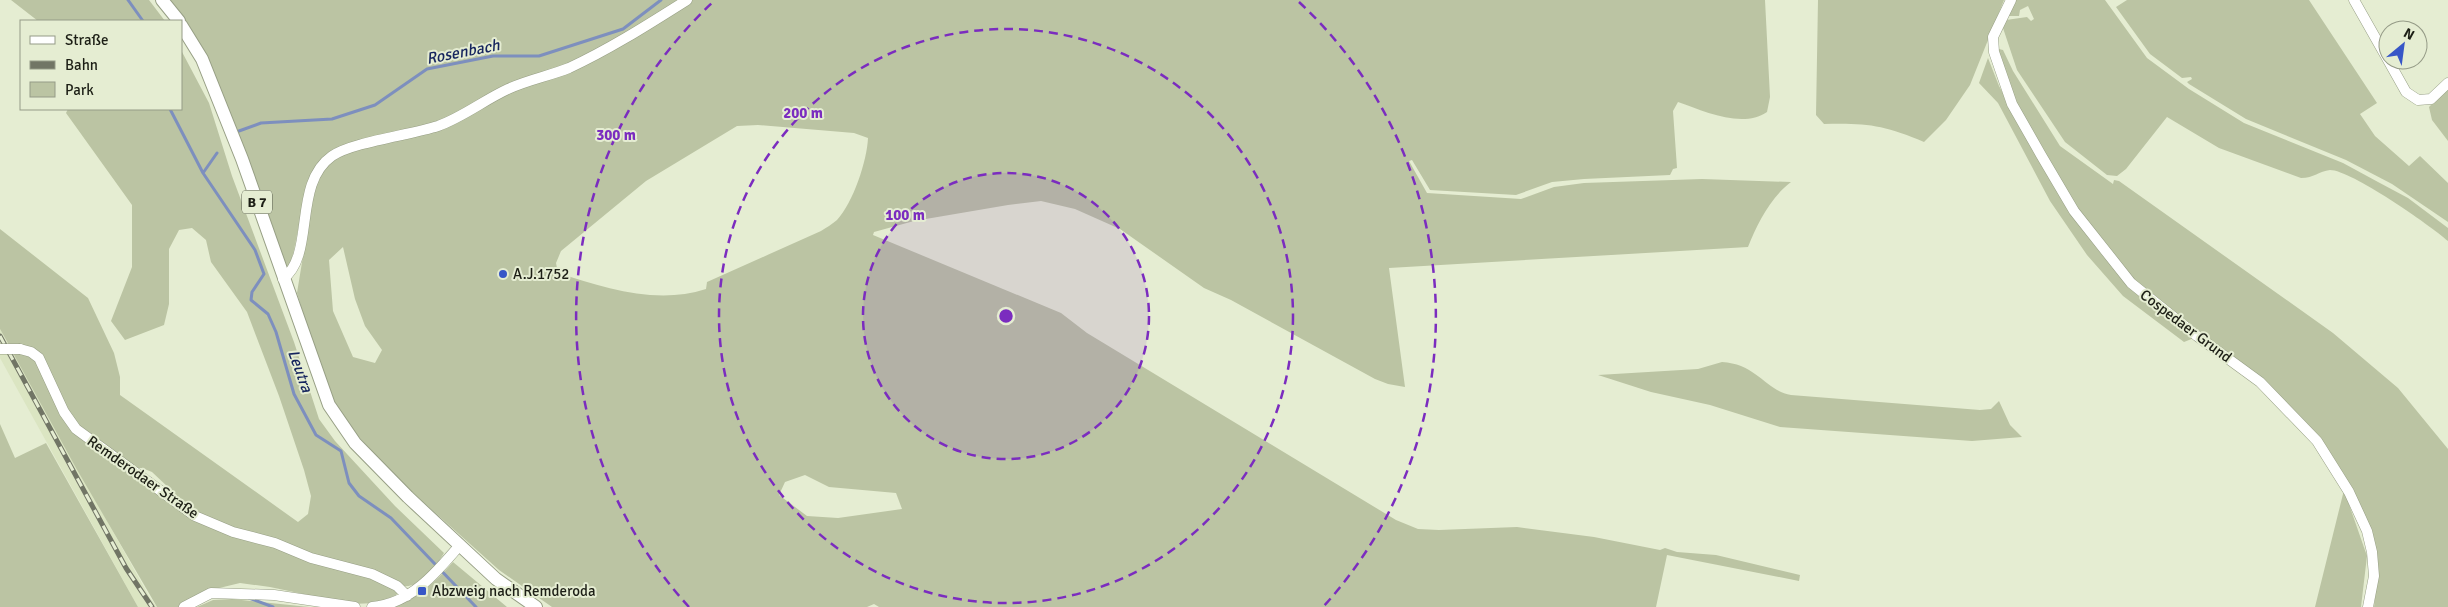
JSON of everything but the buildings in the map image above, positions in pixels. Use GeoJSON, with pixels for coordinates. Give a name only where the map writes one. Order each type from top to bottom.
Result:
{"type":"FeatureCollection","features":[{"type":"Feature","properties":{"kind":"main road"},"geometry":{"type":"LineString","coordinates":[[162,0],[178,20]]}},
{"type":"Feature","properties":{"kind":"main road","name":"B 7"},"geometry":{"type":"LineString","coordinates":[[182,28],[202,59],[242,159],[320,386],[341,425],[376,466],[459,546],[496,579],[536,607]]}},
{"type":"Feature","properties":{"kind":"street"},"geometry":{"type":"LineString","coordinates":[[283,279],[292,270],[298,258],[312,183],[320,169],[331,156],[353,148],[429,128],[453,119],[511,87],[567,68],[600,52],[687,0]]}},
{"type":"Feature","properties":{"kind":"street","name":"Cospedaer Grund"},"geometry":{"type":"LineString","coordinates":[[2011,0],[1993,37],[1994,52],[2012,104],[2074,211],[2131,283],[2197,336],[2260,382],[2301,423],[2333,463],[2367,531],[2372,552],[2374,576],[2368,607]]}},
{"type":"Feature","properties":{"kind":"street"},"geometry":{"type":"LineString","coordinates":[[2354,0],[2378,42]]}},
{"type":"Feature","properties":{"kind":"street"},"geometry":{"type":"LineString","coordinates":[[2394,70],[2406,92],[2418,100],[2431,99],[2448,83]]}},
{"type":"Feature","properties":{"kind":"street","name":"Remderodaer Straße"},"geometry":{"type":"LineString","coordinates":[[0,349],[20,349],[31,352],[39,358],[64,412],[76,428],[187,511],[218,526],[275,543],[310,558],[372,574],[398,586],[407,596]]}},
{"type":"Feature","properties":{"kind":"street"},"geometry":{"type":"LineString","coordinates":[[372,607],[389,604],[407,596],[427,581],[459,546]]}},
{"type":"Feature","properties":{"kind":"street"},"geometry":{"type":"LineString","coordinates":[[184,607],[211,593],[274,595],[355,607]]}},
{"type":"Feature","properties":{"kind":"shaded area"},"geometry":{"type":"Polygon","coordinates":[[[0,329],[150,598],[157,607],[138,607],[0,358],[0,329]]]}},
{"type":"Feature","properties":{"kind":"green space"},"geometry":{"type":"Polygon","coordinates":[[[11,0],[149,0],[164,20],[37,20],[11,0]]]}},
{"type":"Feature","properties":{"kind":"green space"},"geometry":{"type":"Polygon","coordinates":[[[167,0],[1765,0],[1770,97],[1767,112],[1757,117],[1735,119],[1711,114],[1678,102],[1673,111],[1677,168],[1673,169],[1670,175],[1552,182],[1516,195],[1430,190],[1412,160],[1409,161],[1427,193],[1521,199],[1554,187],[1584,183],[1702,179],[1791,182],[1777,195],[1765,212],[1748,247],[1389,268],[1405,387],[1375,379],[1231,300],[1204,288],[1120,229],[1075,209],[1041,201],[1008,205],[914,221],[874,232],[873,235],[1061,313],[1087,333],[1396,520],[1418,529],[1517,527],[1594,537],[1660,550],[1665,548],[1677,552],[1716,555],[1800,575],[1799,581],[1667,555],[1656,607],[879,607],[874,604],[867,607],[552,607],[499,570],[402,483],[357,435],[340,411],[325,384],[297,293],[304,250],[306,189],[294,250],[289,268],[286,268],[246,159],[182,30],[182,20],[177,20],[167,0]],[[758,125],[737,126],[646,181],[561,251],[556,263],[558,273],[631,293],[650,295],[688,294],[706,289],[707,282],[821,231],[837,220],[854,193],[865,158],[868,138],[854,133],[758,125]],[[343,247],[329,260],[333,311],[353,357],[375,363],[382,350],[365,326],[355,299],[343,247]],[[805,475],[785,482],[779,495],[807,516],[838,518],[902,509],[896,493],[829,487],[805,475]]]}},
{"type":"Feature","properties":{"kind":"green space"},"geometry":{"type":"Polygon","coordinates":[[[1818,0],[2004,0],[1970,85],[1946,120],[1924,142],[1875,126],[1824,124],[1816,115],[1818,0]]]}},
{"type":"Feature","properties":{"kind":"green space"},"geometry":{"type":"Polygon","coordinates":[[[2016,0],[2105,0],[2147,58],[2189,89],[2244,123],[2343,163],[2408,198],[2448,228],[2448,241],[2425,223],[2372,188],[2340,172],[2330,170],[2301,178],[2219,148],[2167,117],[2126,169],[2117,176],[2107,175],[2065,142],[2017,70],[2003,28],[2006,20],[2027,17],[2031,21],[2034,19],[2028,6],[2020,10],[2019,16],[2008,16],[2016,0]]]}},
{"type":"Feature","properties":{"kind":"green space"},"geometry":{"type":"Polygon","coordinates":[[[2127,0],[2309,0],[2377,103],[2360,114],[2375,136],[2409,166],[2420,156],[2448,183],[2448,222],[2392,184],[2346,160],[2246,119],[2189,84],[2187,82],[2192,79],[2191,77],[2182,78],[2150,54],[2116,7],[2127,0]]]}},
{"type":"Feature","properties":{"kind":"green space"},"geometry":{"type":"Polygon","coordinates":[[[1999,49],[2003,50],[2013,71],[2060,146],[2113,184],[2114,180],[2119,181],[2333,333],[2398,388],[2448,449],[2448,607],[2374,607],[2376,589],[2370,533],[2298,416],[2134,281],[2078,209],[2006,85],[1996,51],[1999,49]]]}},
{"type":"Feature","properties":{"kind":"green space"},"geometry":{"type":"Polygon","coordinates":[[[182,52],[209,103],[232,176],[294,342],[319,419],[335,441],[395,506],[444,553],[437,564],[422,580],[410,586],[403,586],[218,524],[174,499],[169,488],[152,472],[142,468],[135,468],[71,419],[45,363],[9,345],[0,329],[0,229],[88,298],[114,353],[120,377],[120,395],[298,522],[308,514],[311,496],[279,396],[247,312],[211,262],[206,240],[192,228],[179,230],[169,249],[169,304],[164,325],[125,340],[111,321],[132,267],[132,205],[66,113],[68,110],[182,110],[182,52]]]}},
{"type":"Feature","properties":{"kind":"green space"},"geometry":{"type":"Polygon","coordinates":[[[1988,58],[1999,86],[2038,158],[2129,284],[2194,338],[2184,342],[2123,296],[2087,255],[2050,201],[1998,103],[1979,83],[1988,58]]]}},
{"type":"Feature","properties":{"kind":"green space"},"geometry":{"type":"Polygon","coordinates":[[[2448,88],[2448,141],[2432,120],[2429,107],[2448,88]]]}},
{"type":"Feature","properties":{"kind":"green space"},"geometry":{"type":"Polygon","coordinates":[[[13,353],[34,357],[62,413],[186,512],[388,583],[398,594],[377,603],[351,604],[270,587],[240,583],[215,589],[180,607],[157,607],[76,468],[13,353]]]}},
{"type":"Feature","properties":{"kind":"green space"},"geometry":{"type":"Polygon","coordinates":[[[1722,362],[1744,367],[1782,393],[1791,395],[1980,410],[1991,409],[1999,401],[2010,425],[2022,437],[1972,441],[1780,427],[1710,405],[1651,392],[1598,375],[1698,369],[1722,362]]]}},
{"type":"Feature","properties":{"kind":"green space"},"geometry":{"type":"Polygon","coordinates":[[[0,424],[15,458],[46,443],[138,607],[0,607],[0,424]]]}},
{"type":"Feature","properties":{"kind":"green space"},"geometry":{"type":"Polygon","coordinates":[[[2344,490],[2367,556],[2361,607],[2315,607],[2344,490]]]}},
{"type":"Feature","properties":{"kind":"green space"},"geometry":{"type":"Polygon","coordinates":[[[453,562],[507,607],[392,607],[426,589],[453,562]]]}},
{"type":"Feature","properties":{"kind":"green space"},"geometry":{"type":"Polygon","coordinates":[[[232,599],[309,607],[197,607],[213,600],[232,599]]]}},
{"type":"Feature","properties":{"kind":"waterway","name":"Leutra"},"geometry":{"type":"LineString","coordinates":[[128,0],[142,20]]}},
{"type":"Feature","properties":{"kind":"waterway","name":"Rosenbach"},"geometry":{"type":"LineString","coordinates":[[239,131],[261,123],[332,119],[375,105],[427,69],[493,56],[539,56],[623,29],[661,0]]}},
{"type":"Feature","properties":{"kind":"waterway","name":"Leutra"},"geometry":{"type":"LineString","coordinates":[[171,110],[203,173],[255,250],[264,274],[252,292],[251,300],[268,314],[276,332],[294,394],[316,435],[341,451],[349,483],[359,496],[391,518],[476,607]]}},
{"type":"Feature","properties":{"kind":"waterway","name":"Rosenbach"},"geometry":{"type":"LineString","coordinates":[[203,173],[217,153]]}},
{"type":"Feature","properties":{"kind":"waterway"},"geometry":{"type":"LineString","coordinates":[[249,598],[273,607]]}},
{"type":"Feature","properties":{"kind":"railway"},"geometry":{"type":"LineString","coordinates":[[0,336],[126,568],[152,607]]}},
{"type":"Feature","properties":{"kind":"place","name":"A.J.1752"},"geometry":{"type":"Point","coordinates":[503,274]}},
{"type":"Feature","properties":{"kind":"place","name":"Abzweig nach Remderoda"},"geometry":{"type":"Point","coordinates":[422,591]}}]}
